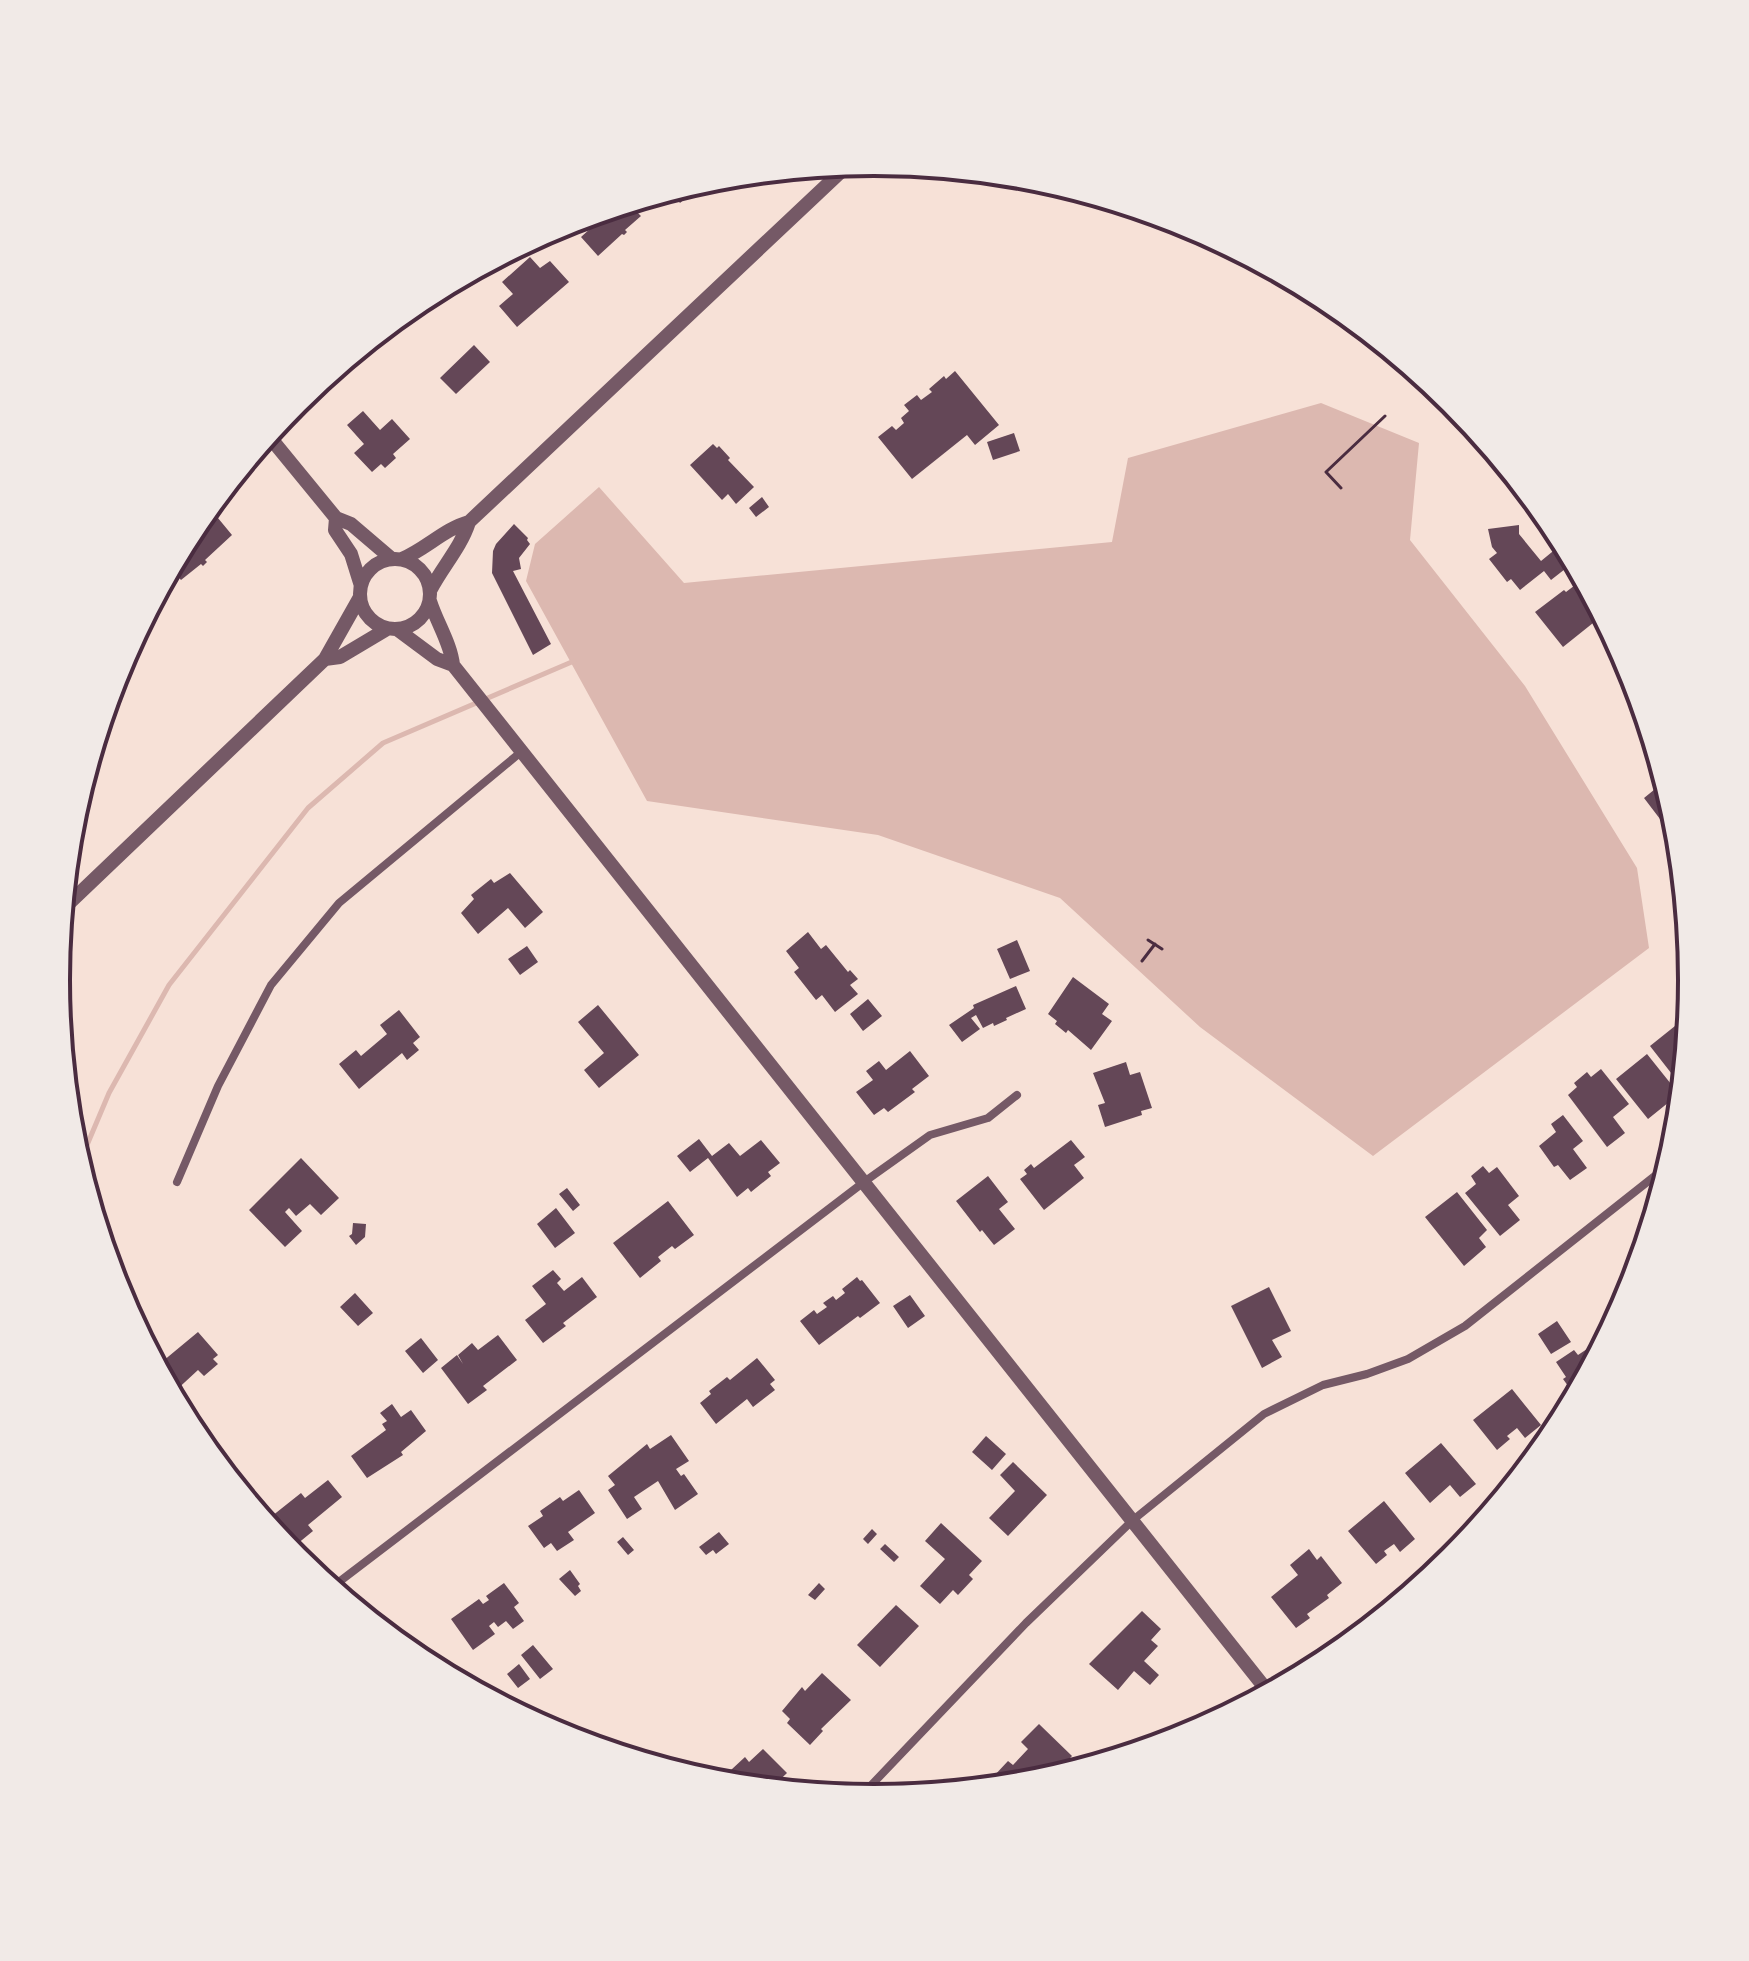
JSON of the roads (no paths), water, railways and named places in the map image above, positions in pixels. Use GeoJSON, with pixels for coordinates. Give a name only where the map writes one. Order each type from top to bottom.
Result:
{"type":"FeatureCollection","features":[{"type":"Feature","properties":{"kind":"street"},"geometry":{"type":"LineString","coordinates":[[75,898],[325,659],[373,567],[422,551],[453,526],[469,522],[835,178]]}},
{"type":"Feature","properties":{"kind":"street"},"geometry":{"type":"LineString","coordinates":[[276,444],[336,518],[351,524],[397,559],[419,568],[427,578],[437,625],[452,653],[453,665]]}},
{"type":"Feature","properties":{"kind":"street"},"geometry":{"type":"LineString","coordinates":[[336,518],[335,530],[351,554],[368,618],[392,629],[437,659],[453,665],[1262,1685]]}},
{"type":"Feature","properties":{"kind":"street"},"geometry":{"type":"LineString","coordinates":[[325,659],[340,657],[392,629],[418,622],[442,569],[464,539],[469,522]]}},
{"type":"Feature","properties":{"kind":"street"},"geometry":{"type":"LineString","coordinates":[[177,1182],[218,1086],[271,985],[339,903],[521,752]]}},
{"type":"Feature","properties":{"kind":"street"},"geometry":{"type":"LineString","coordinates":[[340,1581],[864,1182],[930,1135],[988,1118],[1017,1095]]}},
{"type":"Feature","properties":{"kind":"street"},"geometry":{"type":"LineString","coordinates":[[871,1785],[1026,1623],[1133,1520],[1264,1414],[1323,1385],[1408,1359],[1465,1326],[1655,1176]]}},
{"type":"Feature","properties":{"kind":"waterway"},"geometry":{"type":"LineString","coordinates":[[87,1145],[109,1093],[169,985],[308,808],[383,743],[574,661]]}}]}
